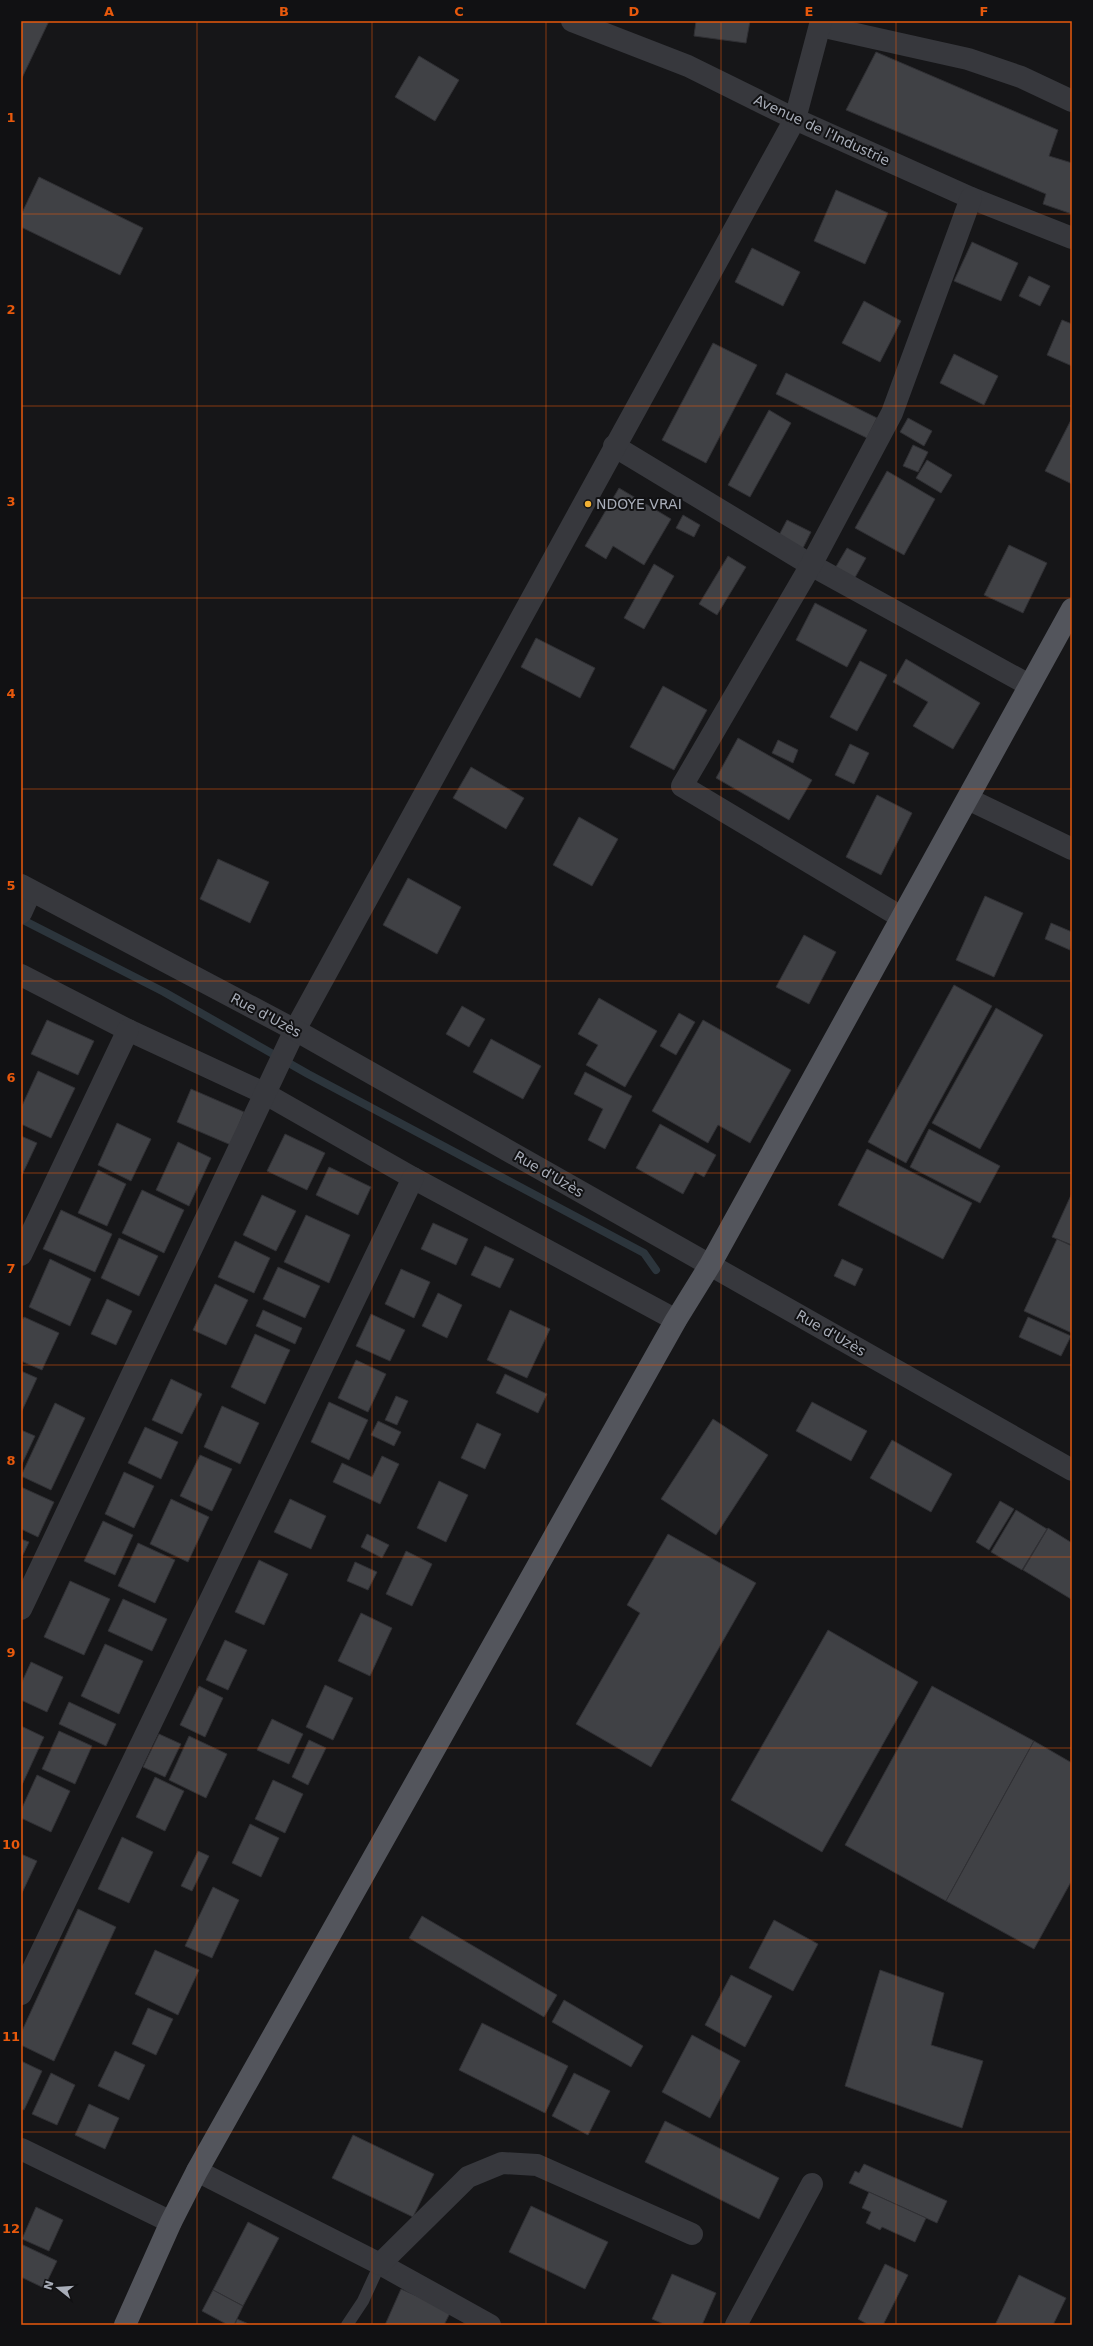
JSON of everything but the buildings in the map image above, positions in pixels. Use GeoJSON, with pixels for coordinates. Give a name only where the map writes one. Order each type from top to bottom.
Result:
{"type":"FeatureCollection","features":[{"type":"Feature","properties":{"kind":"main road"},"geometry":{"type":"LineString","coordinates":[[125,2325],[171,2222],[198,2171],[676,1320],[710,1265],[1072,609]]}},
{"type":"Feature","properties":{"kind":"street","name":"Avenue de l'Industrie"},"geometry":{"type":"LineString","coordinates":[[572,21],[688,66],[795,119],[971,198],[1072,238]]}},
{"type":"Feature","properties":{"kind":"street"},"geometry":{"type":"LineString","coordinates":[[21,1609],[295,1030],[614,446],[795,119],[821,23],[968,59],[1021,77],[1072,101]]}},
{"type":"Feature","properties":{"kind":"street"},"geometry":{"type":"LineString","coordinates":[[902,918],[682,786],[811,565],[892,414],[971,198]]}},
{"type":"Feature","properties":{"kind":"street"},"geometry":{"type":"LineString","coordinates":[[614,446],[811,565],[1029,685]]}},
{"type":"Feature","properties":{"kind":"street"},"geometry":{"type":"LineString","coordinates":[[968,799],[1072,849]]}},
{"type":"Feature","properties":{"kind":"street"},"geometry":{"type":"LineString","coordinates":[[21,913],[26,888]]}},
{"type":"Feature","properties":{"kind":"street","name":"Rue d'Uzès"},"geometry":{"type":"LineString","coordinates":[[26,888],[295,1030],[1072,1470]]}},
{"type":"Feature","properties":{"kind":"street"},"geometry":{"type":"LineString","coordinates":[[21,975],[128,1030],[264,1093],[413,1178],[676,1320]]}},
{"type":"Feature","properties":{"kind":"street"},"geometry":{"type":"LineString","coordinates":[[21,1255],[128,1030]]}},
{"type":"Feature","properties":{"kind":"street"},"geometry":{"type":"LineString","coordinates":[[21,1994],[413,1178]]}},
{"type":"Feature","properties":{"kind":"street"},"geometry":{"type":"LineString","coordinates":[[21,2149],[171,2222]]}},
{"type":"Feature","properties":{"kind":"street"},"geometry":{"type":"LineString","coordinates":[[380,2264],[468,2177],[502,2163],[537,2165],[692,2234]]}},
{"type":"Feature","properties":{"kind":"street"},"geometry":{"type":"LineString","coordinates":[[198,2171],[380,2264],[486,2324]]}},
{"type":"Feature","properties":{"kind":"street"},"geometry":{"type":"LineString","coordinates":[[736,2325],[812,2184]]}},
{"type":"Feature","properties":{"kind":"lane"},"geometry":{"type":"LineString","coordinates":[[347,2325],[362,2301],[380,2264]]}},
{"type":"Feature","properties":{"kind":"waterway"},"geometry":{"type":"LineString","coordinates":[[21,919],[164,992],[308,1074],[644,1253],[656,1270]]}},
{"type":"Feature","properties":{"kind":"place","name":"NDOYE VRAI"},"geometry":{"type":"Point","coordinates":[588,504]}}]}
